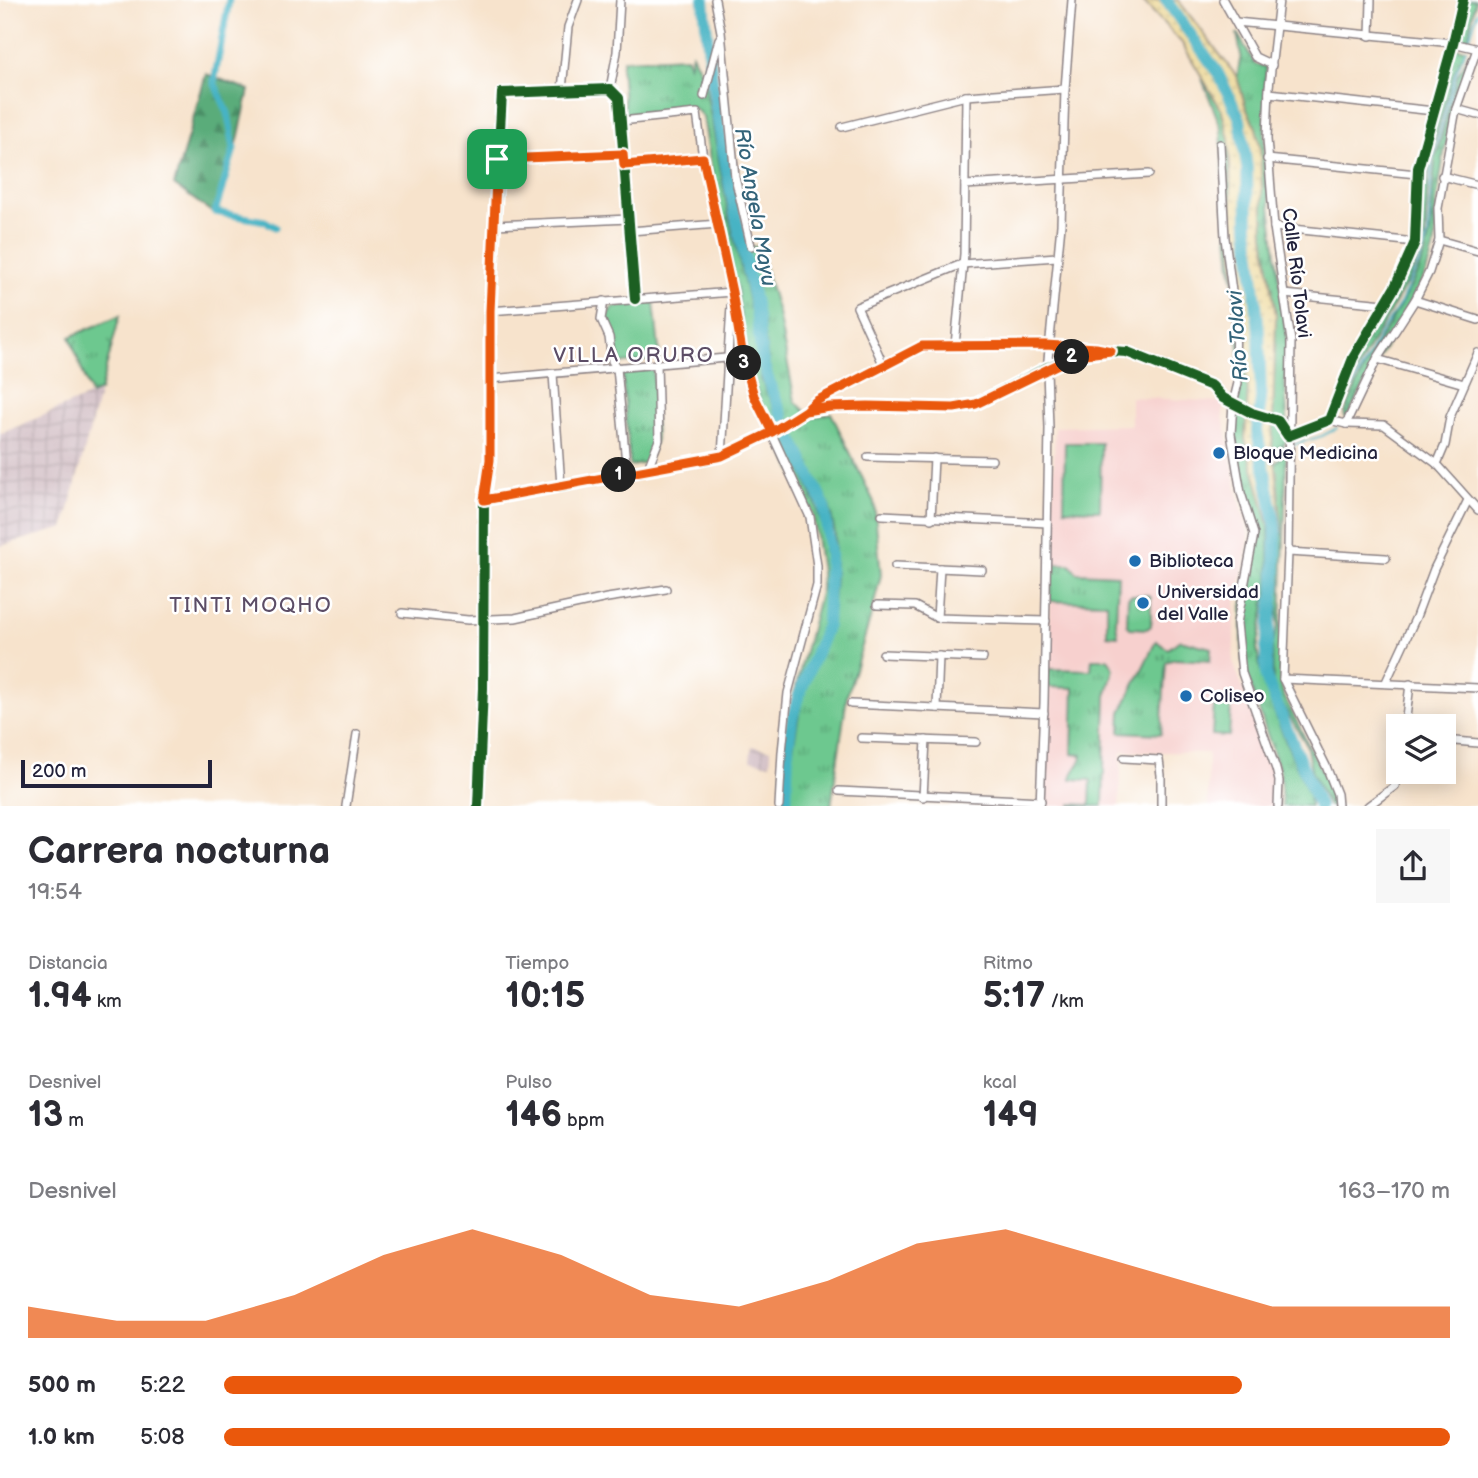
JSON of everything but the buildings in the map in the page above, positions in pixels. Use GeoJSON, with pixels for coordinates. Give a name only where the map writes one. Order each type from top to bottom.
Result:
{"type":"FeatureCollection","features":[{"type":"Feature","properties":{"kind":"street"},"geometry":{"type":"LineString","coordinates":[[562,90],[568,27],[578,0]]}},
{"type":"Feature","properties":{"kind":"street"},"geometry":{"type":"LineString","coordinates":[[610,89],[617,52],[620,0]]}},
{"type":"Feature","properties":{"kind":"street"},"geometry":{"type":"LineString","coordinates":[[715,0],[721,32],[736,177],[751,246]]}},
{"type":"Feature","properties":{"kind":"street"},"geometry":{"type":"LineString","coordinates":[[839,791],[1040,803],[1046,621],[1048,367],[1072,0]]}},
{"type":"Feature","properties":{"kind":"street"},"geometry":{"type":"LineString","coordinates":[[1223,0],[1255,57],[1272,65]]}},
{"type":"Feature","properties":{"kind":"street","name":"Calle Río Tolavi"},"geometry":{"type":"LineString","coordinates":[[1279,0],[1269,93],[1267,159],[1291,341],[1283,679],[1326,766],[1337,794],[1338,806]]}},
{"type":"Feature","properties":{"kind":"street"},"geometry":{"type":"LineString","coordinates":[[1370,36],[1371,0]]}},
{"type":"Feature","properties":{"kind":"street"},"geometry":{"type":"LineString","coordinates":[[1329,420],[1353,358],[1395,288],[1415,242],[1417,174],[1463,0]]}},
{"type":"Feature","properties":{"kind":"street"},"geometry":{"type":"LineString","coordinates":[[1236,22],[1453,43],[1472,48],[1442,176],[1438,208],[1439,240],[1429,272],[1415,300],[1377,359],[1346,424]]}},
{"type":"Feature","properties":{"kind":"street"},"geometry":{"type":"LineString","coordinates":[[704,96],[721,32]]}},
{"type":"Feature","properties":{"kind":"street"},"geometry":{"type":"LineString","coordinates":[[478,806],[483,688],[484,500],[490,460],[490,311],[502,93],[610,89],[619,98],[635,299]]}},
{"type":"Feature","properties":{"kind":"street"},"geometry":{"type":"LineString","coordinates":[[842,127],[965,96],[1065,89]]}},
{"type":"Feature","properties":{"kind":"street"},"geometry":{"type":"LineString","coordinates":[[1269,93],[1434,111]]}},
{"type":"Feature","properties":{"kind":"street"},"geometry":{"type":"LineString","coordinates":[[955,345],[962,264],[965,96]]}},
{"type":"Feature","properties":{"kind":"street"},"geometry":{"type":"LineString","coordinates":[[1456,109],[1478,115]]}},
{"type":"Feature","properties":{"kind":"street"},"geometry":{"type":"LineString","coordinates":[[621,121],[697,113],[703,158],[732,292],[738,336],[754,396],[810,517],[817,585],[788,693],[779,806]]}},
{"type":"Feature","properties":{"kind":"street"},"geometry":{"type":"LineString","coordinates":[[1220,144],[1226,238],[1236,322],[1235,365],[1238,383],[1233,402],[1231,434],[1241,493],[1254,534],[1237,623],[1239,659],[1276,769],[1279,781],[1278,806]]}},
{"type":"Feature","properties":{"kind":"street"},"geometry":{"type":"LineString","coordinates":[[497,159],[623,154]]}},
{"type":"Feature","properties":{"kind":"street"},"geometry":{"type":"LineString","coordinates":[[624,165],[703,158]]}},
{"type":"Feature","properties":{"kind":"street"},"geometry":{"type":"LineString","coordinates":[[1267,159],[1417,174]]}},
{"type":"Feature","properties":{"kind":"street"},"geometry":{"type":"LineString","coordinates":[[965,186],[1149,174]]}},
{"type":"Feature","properties":{"kind":"street"},"geometry":{"type":"LineString","coordinates":[[1442,176],[1478,185]]}},
{"type":"Feature","properties":{"kind":"street"},"geometry":{"type":"LineString","coordinates":[[494,225],[629,219]]}},
{"type":"Feature","properties":{"kind":"street"},"geometry":{"type":"LineString","coordinates":[[630,231],[718,224]]}},
{"type":"Feature","properties":{"kind":"street"},"geometry":{"type":"LineString","coordinates":[[1274,227],[1415,242]]}},
{"type":"Feature","properties":{"kind":"street"},"geometry":{"type":"LineString","coordinates":[[1439,240],[1478,251]]}},
{"type":"Feature","properties":{"kind":"street"},"geometry":{"type":"LineString","coordinates":[[884,366],[857,307],[962,264],[1057,257]]}},
{"type":"Feature","properties":{"kind":"street"},"geometry":{"type":"LineString","coordinates":[[490,311],[732,292]]}},
{"type":"Feature","properties":{"kind":"street"},"geometry":{"type":"LineString","coordinates":[[722,456],[732,292]]}},
{"type":"Feature","properties":{"kind":"street"},"geometry":{"type":"LineString","coordinates":[[1284,294],[1384,304]]}},
{"type":"Feature","properties":{"kind":"street"},"geometry":{"type":"LineString","coordinates":[[1415,300],[1478,320]]}},
{"type":"Feature","properties":{"kind":"street"},"geometry":{"type":"LineString","coordinates":[[604,301],[601,319],[609,337],[612,361],[617,368],[627,474]]}},
{"type":"Feature","properties":{"kind":"street"},"geometry":{"type":"LineString","coordinates":[[484,500],[722,456],[772,432],[816,401],[922,346],[1050,345],[1127,352],[1212,386],[1223,398],[1278,421],[1288,436],[1329,420],[1346,424],[1384,425],[1437,464],[1478,510]]}},
{"type":"Feature","properties":{"kind":"street"},"geometry":{"type":"LineString","coordinates":[[805,411],[868,406],[954,408],[976,404],[1077,355],[1111,351]]}},
{"type":"Feature","properties":{"kind":"street"},"geometry":{"type":"LineString","coordinates":[[1437,464],[1445,445],[1450,416],[1478,354]]}},
{"type":"Feature","properties":{"kind":"street"},"geometry":{"type":"LineString","coordinates":[[490,379],[726,358]]}},
{"type":"Feature","properties":{"kind":"street"},"geometry":{"type":"LineString","coordinates":[[1377,359],[1464,384]]}},
{"type":"Feature","properties":{"kind":"street"},"geometry":{"type":"LineString","coordinates":[[648,468],[659,440],[657,364]]}},
{"type":"Feature","properties":{"kind":"street"},"geometry":{"type":"LineString","coordinates":[[553,374],[561,486]]}},
{"type":"Feature","properties":{"kind":"street"},"geometry":{"type":"LineString","coordinates":[[868,457],[992,460]]}},
{"type":"Feature","properties":{"kind":"street"},"geometry":{"type":"LineString","coordinates":[[932,519],[934,458]]}},
{"type":"Feature","properties":{"kind":"street"},"geometry":{"type":"LineString","coordinates":[[1386,682],[1416,617],[1434,569],[1468,500]]}},
{"type":"Feature","properties":{"kind":"street"},"geometry":{"type":"LineString","coordinates":[[882,515],[1047,523]]}},
{"type":"Feature","properties":{"kind":"street"},"geometry":{"type":"LineString","coordinates":[[1288,552],[1386,558]]}},
{"type":"Feature","properties":{"kind":"street"},"geometry":{"type":"LineString","coordinates":[[895,566],[982,570]]}},
{"type":"Feature","properties":{"kind":"street"},"geometry":{"type":"LineString","coordinates":[[937,618],[940,568]]}},
{"type":"Feature","properties":{"kind":"street"},"geometry":{"type":"LineString","coordinates":[[402,613],[468,620],[515,618],[607,598],[666,589]]}},
{"type":"Feature","properties":{"kind":"street"},"geometry":{"type":"LineString","coordinates":[[877,605],[915,606],[937,618],[1046,621]]}},
{"type":"Feature","properties":{"kind":"street"},"geometry":{"type":"LineString","coordinates":[[883,654],[983,658]]}},
{"type":"Feature","properties":{"kind":"street"},"geometry":{"type":"LineString","coordinates":[[937,708],[939,656]]}},
{"type":"Feature","properties":{"kind":"street"},"geometry":{"type":"LineString","coordinates":[[1283,679],[1478,688]]}},
{"type":"Feature","properties":{"kind":"street"},"geometry":{"type":"LineString","coordinates":[[1406,714],[1410,684]]}},
{"type":"Feature","properties":{"kind":"street"},"geometry":{"type":"LineString","coordinates":[[851,704],[1044,713]]}},
{"type":"Feature","properties":{"kind":"street"},"geometry":{"type":"LineString","coordinates":[[346,806],[357,734]]}},
{"type":"Feature","properties":{"kind":"street"},"geometry":{"type":"LineString","coordinates":[[861,738],[976,742]]}},
{"type":"Feature","properties":{"kind":"street"},"geometry":{"type":"LineString","coordinates":[[923,797],[926,740]]}},
{"type":"Feature","properties":{"kind":"street"},"geometry":{"type":"LineString","coordinates":[[1456,741],[1478,743]]}},
{"type":"Feature","properties":{"kind":"street"},"geometry":{"type":"LineString","coordinates":[[1124,758],[1159,760],[1161,806]]}},
{"type":"Feature","properties":{"kind":"street"},"geometry":{"type":"LineString","coordinates":[[1368,806],[1395,784]]}},
{"type":"Feature","properties":{"kind":"shaded area"},"geometry":{"type":"Polygon","coordinates":[[[100,391],[64,528],[0,546],[0,434],[100,391]]]}},
{"type":"Feature","properties":{"kind":"shaded area","name":"Universidad del Valle"},"geometry":{"type":"Polygon","coordinates":[[[1131,397],[1223,402],[1223,416],[1238,495],[1249,536],[1236,605],[1233,662],[1275,778],[1275,806],[1208,806],[1208,753],[1122,751],[1119,806],[1045,806],[1055,427],[1131,425],[1131,397]]]}},
{"type":"Feature","properties":{"kind":"shaded area"},"geometry":{"type":"Polygon","coordinates":[[[752,746],[771,750],[770,764],[750,760],[752,746]]]}},
{"type":"Feature","properties":{"kind":"green space"},"geometry":{"type":"Polygon","coordinates":[[[1467,0],[1476,0],[1468,39],[1460,37],[1467,0]]]}},
{"type":"Feature","properties":{"kind":"green space"},"geometry":{"type":"Polygon","coordinates":[[[1237,33],[1255,64],[1266,67],[1264,158],[1287,343],[1285,381],[1288,433],[1284,445],[1272,450],[1276,316],[1264,236],[1256,128],[1246,108],[1237,77],[1241,55],[1237,33]]]}},
{"type":"Feature","properties":{"kind":"green space"},"geometry":{"type":"Polygon","coordinates":[[[1455,47],[1466,49],[1454,72],[1429,159],[1425,235],[1421,249],[1409,279],[1365,355],[1339,409],[1337,406],[1355,358],[1397,290],[1420,242],[1419,197],[1423,161],[1455,47]]]}},
{"type":"Feature","properties":{"kind":"green space"},"geometry":{"type":"Polygon","coordinates":[[[1472,51],[1456,99],[1444,153],[1436,205],[1435,243],[1426,273],[1346,418],[1344,414],[1367,362],[1411,286],[1425,255],[1430,233],[1435,161],[1458,74],[1472,51]]]}},
{"type":"Feature","properties":{"kind":"green space"},"geometry":{"type":"Polygon","coordinates":[[[692,54],[704,78],[729,217],[752,315],[761,379],[816,504],[822,526],[826,554],[823,623],[793,698],[821,589],[813,514],[758,397],[745,350],[737,289],[721,225],[703,117],[695,108],[625,116],[621,67],[623,60],[687,57],[689,67],[692,54]]]}},
{"type":"Feature","properties":{"kind":"green space"},"geometry":{"type":"Polygon","coordinates":[[[206,74],[249,90],[238,140],[213,213],[174,185],[206,74]]]}},
{"type":"Feature","properties":{"kind":"green space"},"geometry":{"type":"Polygon","coordinates":[[[1202,79],[1222,111],[1229,140],[1234,268],[1248,390],[1245,439],[1269,525],[1269,583],[1257,649],[1262,679],[1309,795],[1310,806],[1282,806],[1280,772],[1242,660],[1242,606],[1257,539],[1244,490],[1234,428],[1241,383],[1221,128],[1202,79]]]}},
{"type":"Feature","properties":{"kind":"green space"},"geometry":{"type":"Polygon","coordinates":[[[746,246],[759,247],[778,313],[795,401],[805,411],[808,419],[831,413],[874,502],[881,575],[847,696],[831,806],[790,806],[792,755],[801,702],[831,626],[835,534],[829,504],[775,389],[761,313],[746,266],[746,246]]]}},
{"type":"Feature","properties":{"kind":"green space"},"geometry":{"type":"Polygon","coordinates":[[[654,302],[660,359],[618,364],[608,323],[610,311],[613,307],[654,302]]]}},
{"type":"Feature","properties":{"kind":"green space"},"geometry":{"type":"Polygon","coordinates":[[[120,315],[100,391],[91,395],[70,337],[120,315]]]}},
{"type":"Feature","properties":{"kind":"green space"},"geometry":{"type":"Polygon","coordinates":[[[653,369],[656,439],[647,463],[630,466],[622,371],[653,369]]]}},
{"type":"Feature","properties":{"kind":"green space"},"geometry":{"type":"Polygon","coordinates":[[[1065,443],[1101,443],[1100,510],[1064,509],[1065,443]]]}},
{"type":"Feature","properties":{"kind":"green space"},"geometry":{"type":"Polygon","coordinates":[[[1286,451],[1280,679],[1283,694],[1330,788],[1335,806],[1328,806],[1312,773],[1306,744],[1273,683],[1272,644],[1278,626],[1278,561],[1282,531],[1275,464],[1286,451]]]}},
{"type":"Feature","properties":{"kind":"green space"},"geometry":{"type":"Polygon","coordinates":[[[1051,564],[1070,564],[1077,573],[1118,575],[1118,636],[1107,635],[1107,603],[1050,601],[1051,564]]]}},
{"type":"Feature","properties":{"kind":"green space"},"geometry":{"type":"Polygon","coordinates":[[[1131,595],[1148,595],[1151,598],[1151,626],[1147,629],[1130,628],[1127,624],[1128,598],[1131,595]]]}},
{"type":"Feature","properties":{"kind":"green space"},"geometry":{"type":"Polygon","coordinates":[[[1180,640],[1211,648],[1210,661],[1175,659],[1166,662],[1161,734],[1120,732],[1121,712],[1156,641],[1168,649],[1180,640]]]}},
{"type":"Feature","properties":{"kind":"green space"},"geometry":{"type":"Polygon","coordinates":[[[1092,659],[1108,659],[1114,669],[1106,696],[1103,806],[1071,806],[1090,805],[1091,780],[1071,779],[1082,755],[1072,754],[1074,688],[1048,687],[1048,669],[1091,670],[1092,659]]]}},
{"type":"Feature","properties":{"kind":"green space"},"geometry":{"type":"Polygon","coordinates":[[[1214,705],[1231,706],[1229,736],[1212,735],[1214,705]]]}},
{"type":"Feature","properties":{"kind":"sand"},"geometry":{"type":"Polygon","coordinates":[[[1142,0],[1178,0],[1237,77],[1246,108],[1256,128],[1260,147],[1264,236],[1276,316],[1272,453],[1276,467],[1282,531],[1269,525],[1245,439],[1248,390],[1234,268],[1229,140],[1222,111],[1182,43],[1142,0]]]}},
{"type":"Feature","properties":{"kind":"waterway"},"geometry":{"type":"LineString","coordinates":[[229,0],[214,82],[228,113],[234,149],[215,212],[265,221],[275,227]]}},
{"type":"Feature","properties":{"kind":"waterway","name":"Río Angela Mayu"},"geometry":{"type":"LineString","coordinates":[[704,0],[717,113],[754,299],[762,357],[783,417]]}},
{"type":"Feature","properties":{"kind":"waterway","name":"Río Tolavi"},"geometry":{"type":"LineString","coordinates":[[1166,0],[1218,73],[1240,119],[1247,168],[1248,227],[1259,332],[1261,399],[1257,431],[1276,528],[1275,586],[1266,650],[1266,678],[1319,806]]}},
{"type":"Feature","properties":{"kind":"waterway"},"geometry":{"type":"LineString","coordinates":[[1468,43],[1478,11]]}},
{"type":"Feature","properties":{"kind":"waterway"},"geometry":{"type":"LineString","coordinates":[[1346,399],[1382,331],[1401,302],[1421,258],[1428,235],[1432,161],[1456,72],[1466,48]]}},
{"type":"Feature","properties":{"kind":"waterway"},"geometry":{"type":"LineString","coordinates":[[1292,445],[1322,436],[1337,428]]}},
{"type":"Feature","properties":{"kind":"waterway","name":"Río Angela Mayu"},"geometry":{"type":"LineString","coordinates":[[786,806],[788,746],[792,719],[827,625],[830,554],[824,505],[789,432]]}},
{"type":"Feature","properties":{"kind":"waterway"},"geometry":{"type":"LineString","coordinates":[[1262,457],[1287,447]]}},
{"type":"Feature","properties":{"kind":"cycle path"},"geometry":{"type":"LineString","coordinates":[[484,500],[722,456],[772,432],[805,411],[868,406],[954,408],[976,404],[1077,355],[1111,351],[1127,352],[1212,386],[1223,398],[1252,413],[1278,421],[1288,436],[1329,420],[1353,358],[1395,287],[1415,242],[1418,168],[1463,0]]}},
{"type":"Feature","properties":{"kind":"cycle path"},"geometry":{"type":"LineString","coordinates":[[478,806],[483,688],[484,500],[490,460],[490,311],[502,93],[610,89],[619,98],[635,299]]}},
{"type":"Feature","properties":{"kind":"place","name":"Bloque Medicina"},"geometry":{"type":"Point","coordinates":[1219,453]}},
{"type":"Feature","properties":{"kind":"place","name":"Biblioteca"},"geometry":{"type":"Point","coordinates":[1135,561]}},
{"type":"Feature","properties":{"kind":"place","name":"Universidad del Valle"},"geometry":{"type":"Point","coordinates":[1143,603]}},
{"type":"Feature","properties":{"kind":"place","name":"Coliseo"},"geometry":{"type":"Point","coordinates":[1186,696]}},
{"type":"Feature","properties":{"kind":"district","name":"VILLA ORURO"},"geometry":{"type":"Point","coordinates":[634,355]}},
{"type":"Feature","properties":{"kind":"district","name":"TINTI MOQHO"},"geometry":{"type":"Point","coordinates":[251,605]}},
{"type":"Feature","properties":{"kind":"route"},"geometry":{"type":"LineString","coordinates":[[497,159],[490,311],[490,460],[484,500],[722,456],[772,432],[805,411],[868,406],[954,408],[976,404],[1010,385],[1077,355],[1111,351],[1045,345],[922,346],[816,401],[772,432],[754,396],[743,357],[703,158],[624,165],[623,154],[497,159]]}}]}
